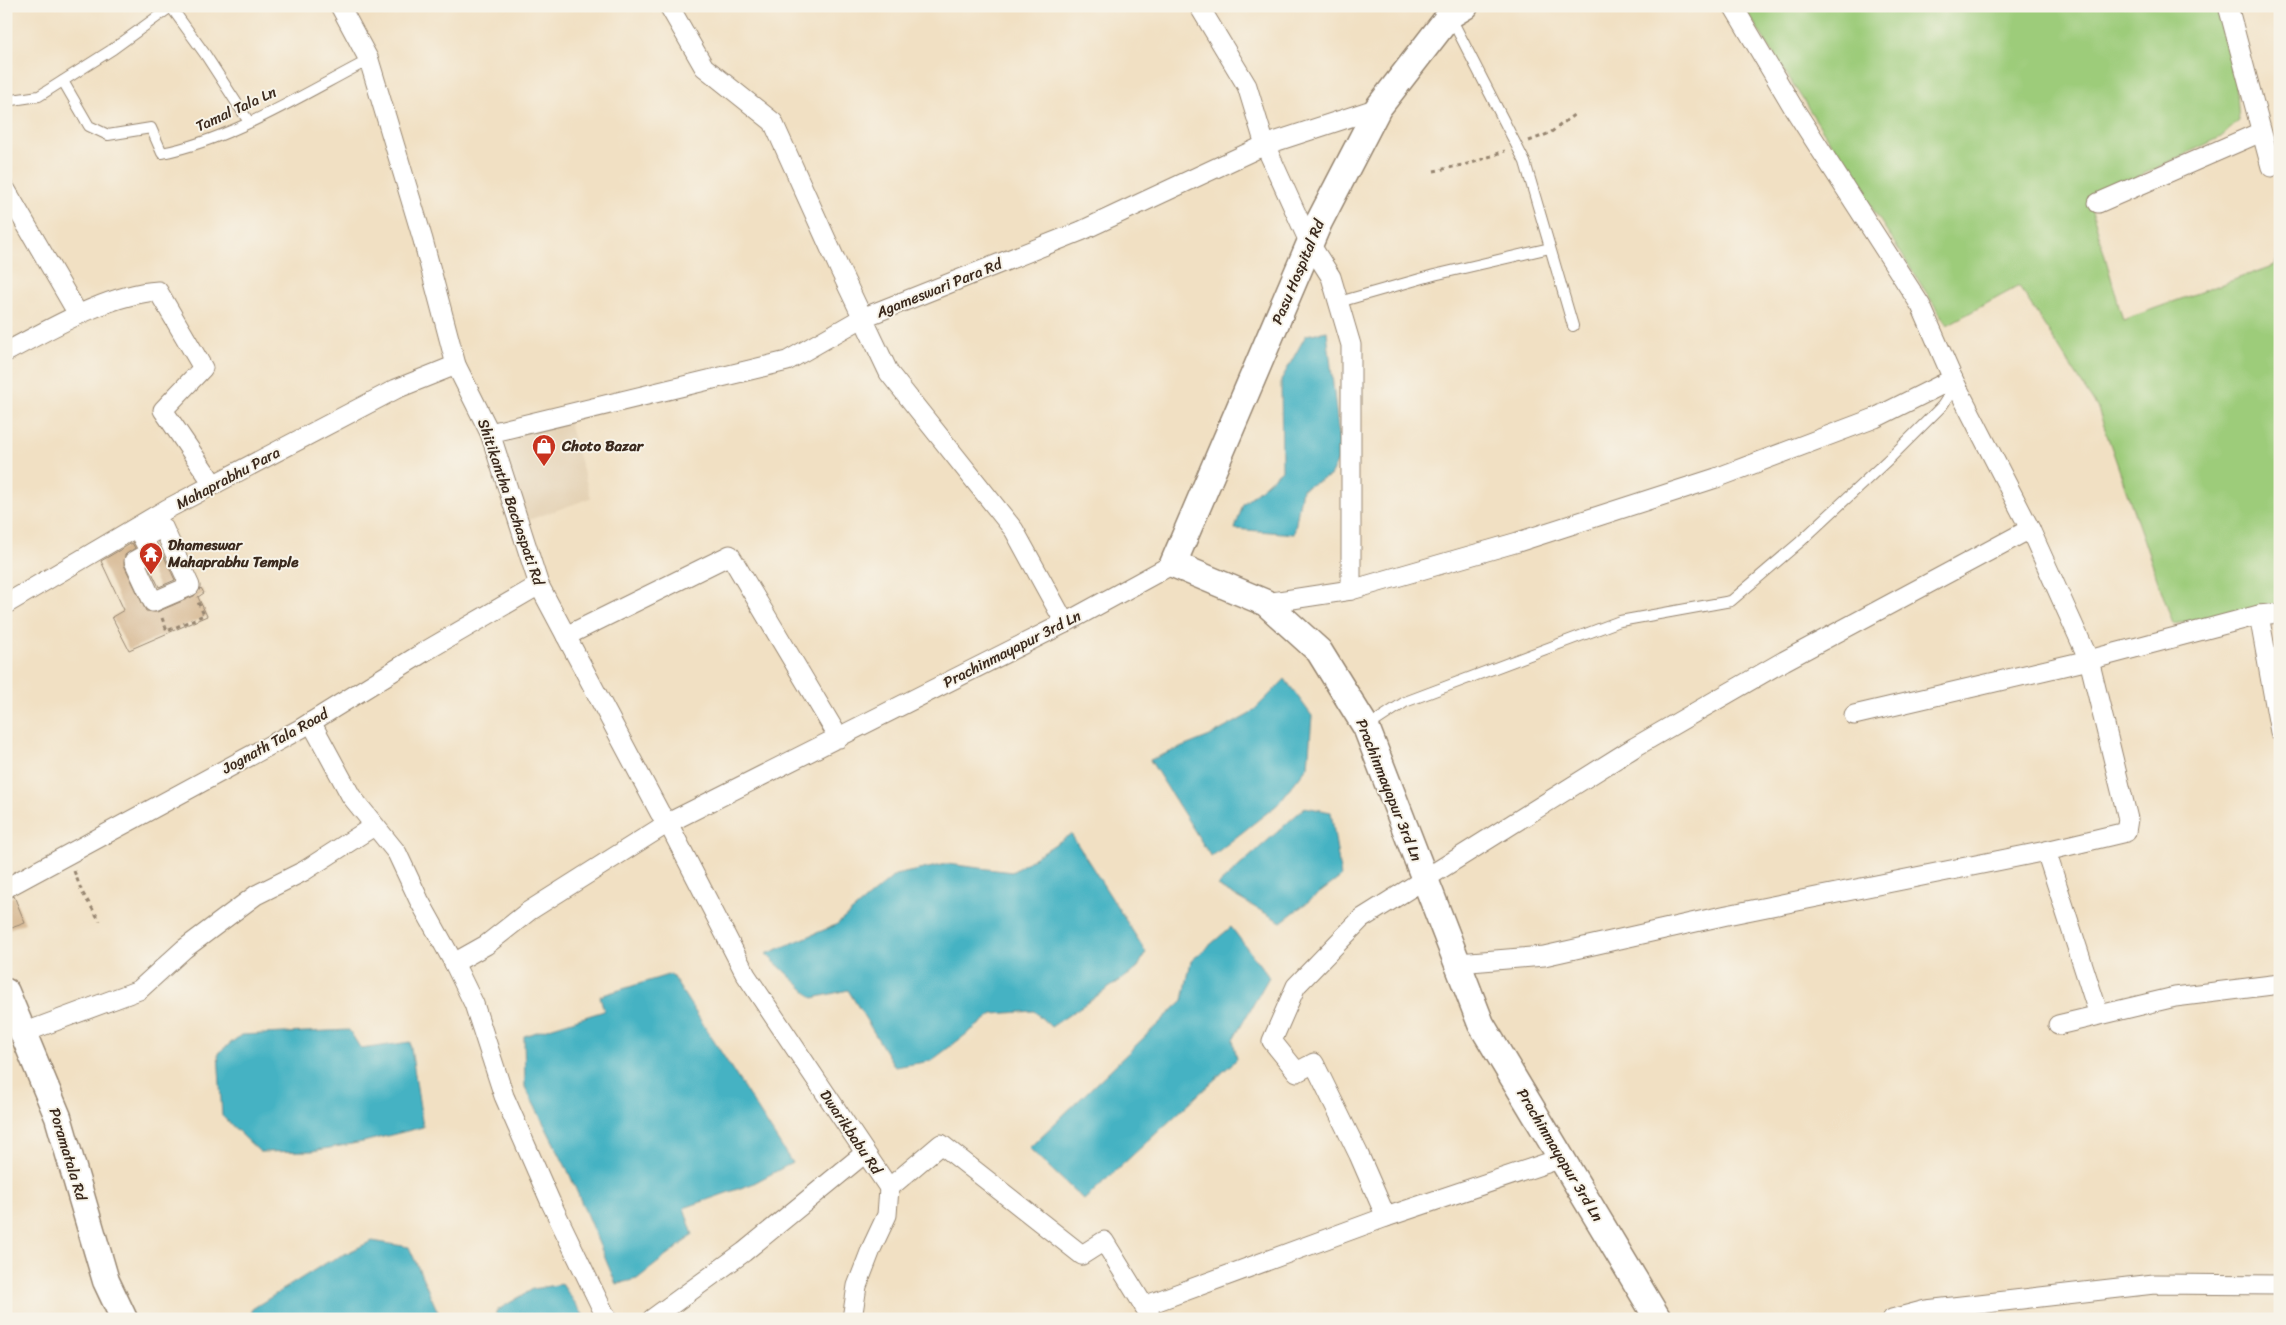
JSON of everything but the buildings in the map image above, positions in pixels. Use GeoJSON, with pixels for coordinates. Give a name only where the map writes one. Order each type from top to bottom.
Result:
{"type":"FeatureCollection","features":[{"type":"Feature","properties":{"kind":"main road","name":"Pasu Hospital Rd"},"geometry":{"type":"LineString","coordinates":[[1174,564],[1310,244],[1378,108],[1453,9]]}},
{"type":"Feature","properties":{"kind":"main road","name":"Prachinmayapur 3rd Ln"},"geometry":{"type":"LineString","coordinates":[[1174,564],[1266,603],[1319,651],[1366,727],[1481,1024],[1658,1319]]}},
{"type":"Feature","properties":{"kind":"main road","name":"Poramatala Rd"},"geometry":{"type":"LineString","coordinates":[[6,992],[58,1117],[106,1281],[124,1319]]}},
{"type":"Feature","properties":{"kind":"street","name":"Shitikantha Bachaspati Rd"},"geometry":{"type":"LineString","coordinates":[[340,6],[369,60],[423,240],[456,365],[490,433],[539,585],[664,818]]}},
{"type":"Feature","properties":{"kind":"street"},"geometry":{"type":"LineString","coordinates":[[669,6],[704,67],[773,122],[889,373],[1014,530],[1065,623]]}},
{"type":"Feature","properties":{"kind":"street"},"geometry":{"type":"LineString","coordinates":[[1199,6],[1246,86],[1265,145],[1310,244],[1331,277],[1351,345],[1351,590]]}},
{"type":"Feature","properties":{"kind":"street"},"geometry":{"type":"LineString","coordinates":[[1458,964],[1544,956],[1727,915],[2046,851],[2126,832],[2128,818],[2090,660],[2030,529],[1955,382],[1921,306],[1793,107],[1733,6]]}},
{"type":"Feature","properties":{"kind":"street"},"geometry":{"type":"LineString","coordinates":[[2228,6],[2271,167]]}},
{"type":"Feature","properties":{"kind":"street","name":"Agameswari Para Rd"},"geometry":{"type":"LineString","coordinates":[[490,433],[787,361],[862,318],[1081,231],[1265,145],[1378,108]]}},
{"type":"Feature","properties":{"kind":"street"},"geometry":{"type":"LineString","coordinates":[[2098,203],[2261,132]]}},
{"type":"Feature","properties":{"kind":"street"},"geometry":{"type":"LineString","coordinates":[[6,190],[78,314]]}},
{"type":"Feature","properties":{"kind":"street"},"geometry":{"type":"LineString","coordinates":[[6,352],[78,314],[142,292],[158,290],[204,368],[163,410],[214,485]]}},
{"type":"Feature","properties":{"kind":"street","name":"Mahaprabhu Para"},"geometry":{"type":"LineString","coordinates":[[6,604],[140,533],[214,485],[396,389],[456,365]]}},
{"type":"Feature","properties":{"kind":"street"},"geometry":{"type":"LineString","coordinates":[[1266,603],[1351,590],[1518,542],[1716,478],[1876,418],[1955,382]]}},
{"type":"Feature","properties":{"kind":"street"},"geometry":{"type":"LineString","coordinates":[[163,527],[190,586],[154,601],[134,561],[150,552],[140,533],[163,527]]}},
{"type":"Feature","properties":{"kind":"street"},"geometry":{"type":"LineString","coordinates":[[1386,1217],[1359,1155],[1314,1063],[1297,1072],[1272,1041],[1296,986],[1361,919],[1424,877],[1643,742],[1784,661],[2030,529]]}},
{"type":"Feature","properties":{"kind":"street"},"geometry":{"type":"LineString","coordinates":[[566,636],[730,555],[839,738]]}},
{"type":"Feature","properties":{"kind":"street","name":"Prachinmayapur 3rd Ln"},"geometry":{"type":"LineString","coordinates":[[454,963],[486,945],[529,911],[664,818],[839,738],[1065,623],[1174,564]]}},
{"type":"Feature","properties":{"kind":"street","name":"Jognath Tala Road"},"geometry":{"type":"LineString","coordinates":[[6,888],[311,722],[539,585]]}},
{"type":"Feature","properties":{"kind":"street"},"geometry":{"type":"LineString","coordinates":[[1854,715],[2090,660],[2259,615],[2280,613]]}},
{"type":"Feature","properties":{"kind":"street"},"geometry":{"type":"LineString","coordinates":[[2259,615],[2280,732]]}},
{"type":"Feature","properties":{"kind":"street"},"geometry":{"type":"LineString","coordinates":[[311,722],[352,796],[397,853],[419,900],[454,963],[474,1004],[504,1096],[551,1203],[607,1319]]}},
{"type":"Feature","properties":{"kind":"street","name":"Dwarikbabu Rd"},"geometry":{"type":"LineString","coordinates":[[664,818],[746,975],[889,1188],[941,1144],[1082,1255],[1104,1241],[1148,1312]]}},
{"type":"Feature","properties":{"kind":"street"},"geometry":{"type":"LineString","coordinates":[[23,1034],[139,990],[184,949],[256,895],[304,871],[374,826]]}},
{"type":"Feature","properties":{"kind":"street"},"geometry":{"type":"LineString","coordinates":[[2046,851],[2099,1015]]}},
{"type":"Feature","properties":{"kind":"street"},"geometry":{"type":"LineString","coordinates":[[2058,1024],[2175,997],[2280,984]]}},
{"type":"Feature","properties":{"kind":"street"},"geometry":{"type":"LineString","coordinates":[[652,1319],[744,1252],[866,1153]]}},
{"type":"Feature","properties":{"kind":"street"},"geometry":{"type":"LineString","coordinates":[[1148,1312],[1386,1217],[1562,1158]]}},
{"type":"Feature","properties":{"kind":"street"},"geometry":{"type":"LineString","coordinates":[[852,1319],[857,1286],[887,1215],[889,1188]]}},
{"type":"Feature","properties":{"kind":"street"},"geometry":{"type":"LineString","coordinates":[[1892,1319],[1926,1310],[2154,1284],[2280,1285]]}},
{"type":"Feature","properties":{"kind":"lane"},"geometry":{"type":"LineString","coordinates":[[6,101],[39,96],[113,49],[171,7],[205,54],[249,122]]}},
{"type":"Feature","properties":{"kind":"lane"},"geometry":{"type":"LineString","coordinates":[[1453,9],[1526,162],[1573,326]]}},
{"type":"Feature","properties":{"kind":"lane","name":"Tamal Tala Ln"},"geometry":{"type":"LineString","coordinates":[[63,81],[88,126],[108,135],[151,128],[162,153],[182,150],[224,135],[369,60]]}},
{"type":"Feature","properties":{"kind":"lane"},"geometry":{"type":"LineString","coordinates":[[1339,302],[1425,278],[1550,248]]}},
{"type":"Feature","properties":{"kind":"lane"},"geometry":{"type":"LineString","coordinates":[[1366,727],[1405,702],[1612,624],[1730,601],[1800,542],[1893,455],[1942,406],[1955,382]]}},
{"type":"Feature","properties":{"kind":"path"},"geometry":{"type":"LineString","coordinates":[[1434,171],[1472,163],[1517,146],[1550,132],[1575,114]]}},
{"type":"Feature","properties":{"kind":"path"},"geometry":{"type":"LineString","coordinates":[[154,601],[167,631],[204,615],[190,586]]}},
{"type":"Feature","properties":{"kind":"path"},"geometry":{"type":"LineString","coordinates":[[67,854],[82,892],[100,921]]}},
{"type":"Feature","properties":{"kind":"shaded area","name":"Choto Bazar"},"geometry":{"type":"Polygon","coordinates":[[[568,420],[591,498],[523,522],[495,436],[568,420]]]}},
{"type":"Feature","properties":{"kind":"green space"},"geometry":{"type":"Polygon","coordinates":[[[1743,6],[2218,6],[2235,68],[2239,121],[2221,137],[2089,200],[2123,320],[2275,265],[2280,250],[2280,608],[2173,624],[2098,409],[2019,286],[1947,325],[1743,6]]]}},
{"type":"Feature","properties":{"kind":"water"},"geometry":{"type":"Polygon","coordinates":[[[1327,331],[1341,455],[1330,476],[1302,489],[1294,534],[1235,529],[1243,504],[1282,470],[1281,380],[1306,335],[1327,331]]]}},
{"type":"Feature","properties":{"kind":"water"},"geometry":{"type":"Polygon","coordinates":[[[1285,679],[1312,716],[1308,766],[1277,805],[1211,857],[1150,760],[1210,736],[1250,714],[1285,679]]]}},
{"type":"Feature","properties":{"kind":"water"},"geometry":{"type":"Polygon","coordinates":[[[1305,807],[1331,812],[1341,877],[1281,922],[1217,886],[1305,807]]]}},
{"type":"Feature","properties":{"kind":"water"},"geometry":{"type":"Polygon","coordinates":[[[1071,834],[1146,952],[1137,969],[1051,1027],[1034,1011],[993,1014],[931,1061],[895,1067],[848,990],[813,998],[766,954],[836,925],[895,875],[947,864],[1012,872],[1071,834]]]}},
{"type":"Feature","properties":{"kind":"water"},"geometry":{"type":"Polygon","coordinates":[[[1231,927],[1269,977],[1233,1040],[1237,1059],[1084,1200],[1029,1148],[1183,1000],[1191,961],[1231,927]]]}},
{"type":"Feature","properties":{"kind":"water"},"geometry":{"type":"Polygon","coordinates":[[[671,974],[792,1163],[752,1184],[684,1208],[693,1235],[637,1279],[616,1284],[569,1173],[525,1087],[524,1036],[604,1011],[600,996],[671,974]]]}},
{"type":"Feature","properties":{"kind":"water"},"geometry":{"type":"Polygon","coordinates":[[[349,1030],[361,1049],[410,1042],[423,1127],[363,1142],[312,1151],[260,1152],[222,1116],[218,1053],[241,1035],[349,1030]]]}},
{"type":"Feature","properties":{"kind":"water"},"geometry":{"type":"Polygon","coordinates":[[[372,1241],[409,1247],[441,1319],[252,1319],[252,1309],[324,1264],[372,1241]]]}},
{"type":"Feature","properties":{"kind":"water"},"geometry":{"type":"Polygon","coordinates":[[[562,1284],[586,1319],[496,1319],[496,1311],[533,1289],[562,1284]]]}},
{"type":"Feature","properties":{"kind":"place","name":"Choto Bazar"},"geometry":{"type":"Point","coordinates":[544,467]}},
{"type":"Feature","properties":{"kind":"place","name":"Dhameswar Mahaprabhu Temple"},"geometry":{"type":"Point","coordinates":[151,575]}}]}
